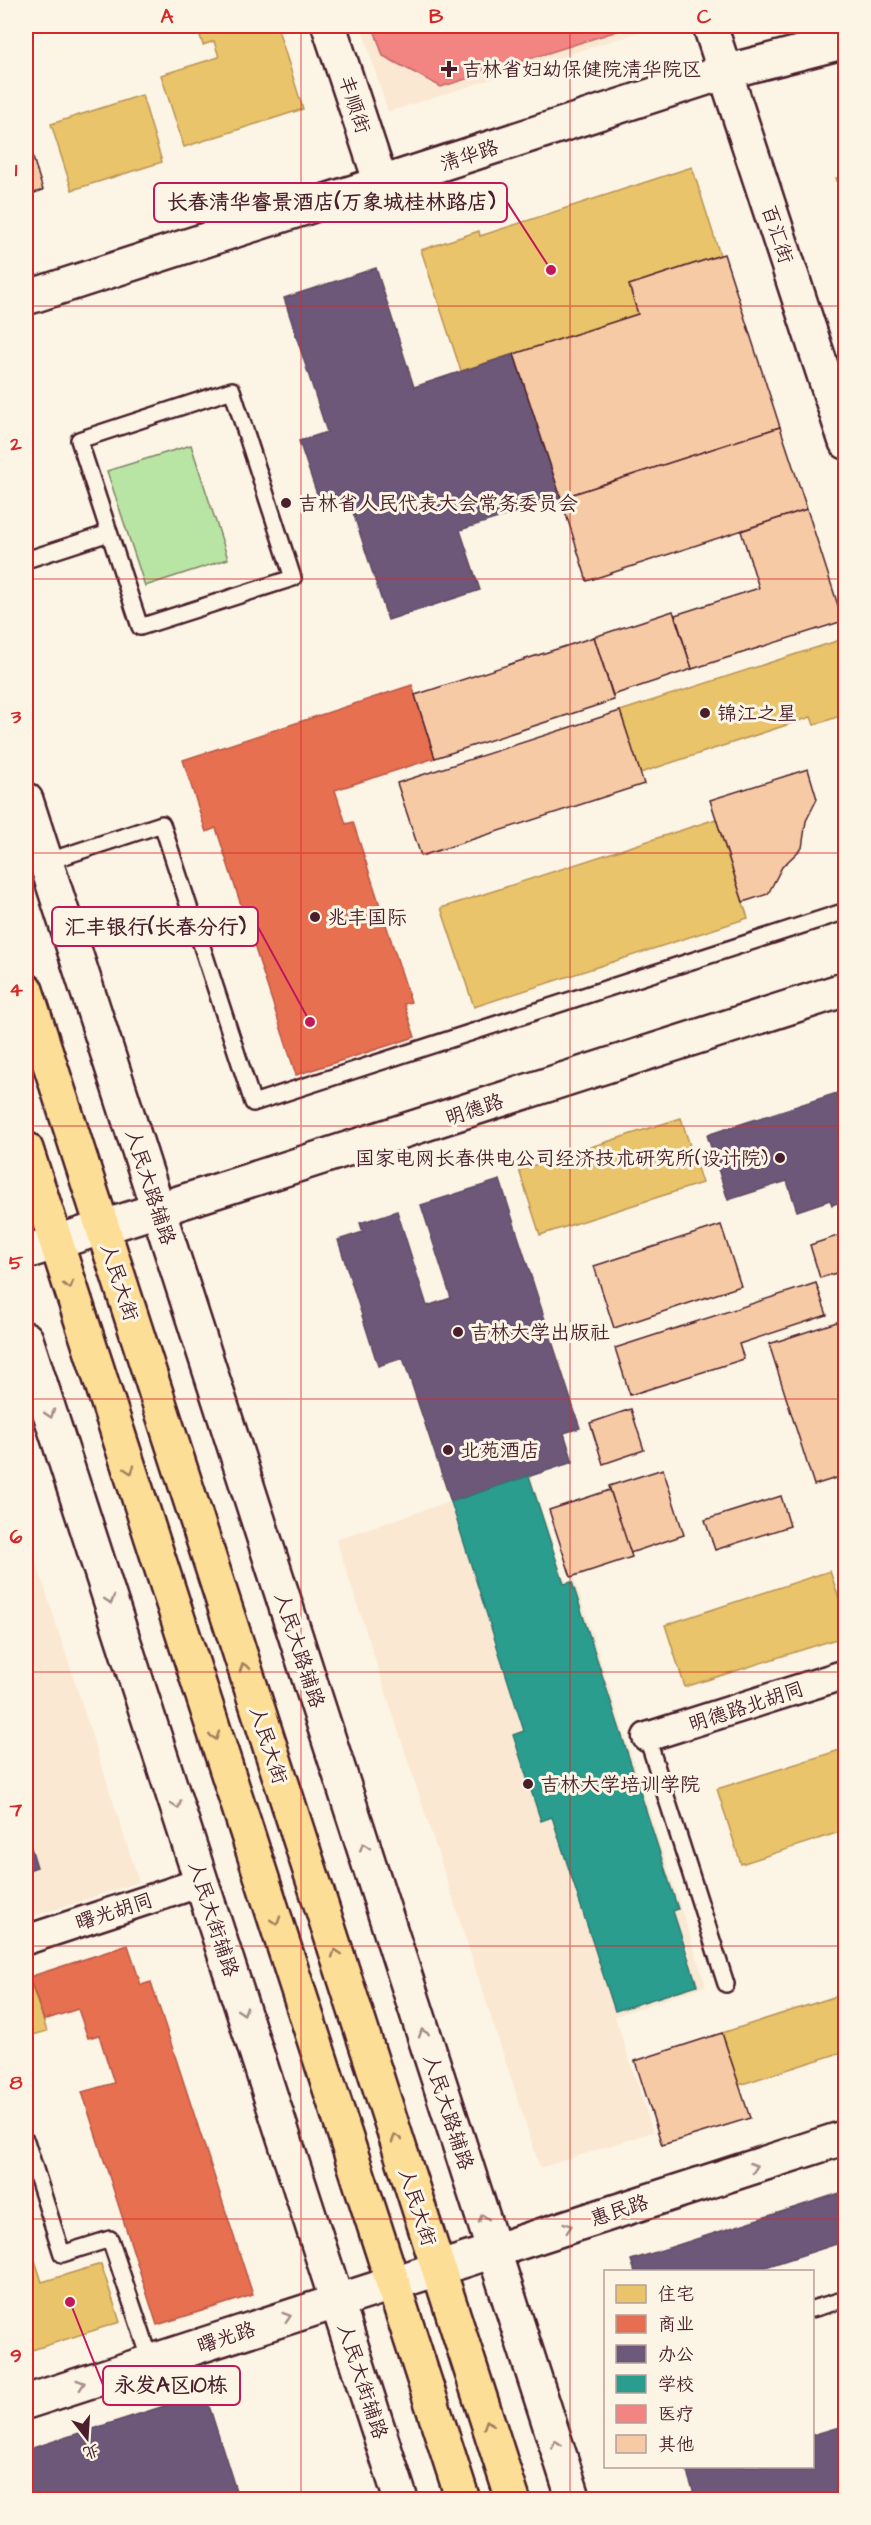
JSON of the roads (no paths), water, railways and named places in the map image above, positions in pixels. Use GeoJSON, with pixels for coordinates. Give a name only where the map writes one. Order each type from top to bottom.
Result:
{"type":"FeatureCollection","features":[{"type":"Feature","properties":{"kind":"main road","name":"人民大街"},"geometry":{"type":"LineString","coordinates":[[26,990],[513,2499]]}},
{"type":"Feature","properties":{"kind":"main road"},"geometry":{"type":"LineString","coordinates":[[26,1149],[41,1247],[393,2283],[463,2499]]}},
{"type":"Feature","properties":{"kind":"street","name":"丰顺街"},"geometry":{"type":"LineString","coordinates":[[329,26],[381,183]]}},
{"type":"Feature","properties":{"kind":"street","name":"百汇街"},"geometry":{"type":"LineString","coordinates":[[710,26],[846,442]]}},
{"type":"Feature","properties":{"kind":"street","name":"清华路"},"geometry":{"type":"LineString","coordinates":[[26,298],[725,72],[846,41]]}},
{"type":"Feature","properties":{"kind":"street","name":"人民大路辅路"},"geometry":{"type":"LineString","coordinates":[[26,800],[574,2499]]}},
{"type":"Feature","properties":{"kind":"street","name":"明德路"},"geometry":{"type":"LineString","coordinates":[[41,1247],[846,989]]}},
{"type":"Feature","properties":{"kind":"street","name":"人民大街辅路"},"geometry":{"type":"LineString","coordinates":[[26,1339],[401,2499]]}},
{"type":"Feature","properties":{"kind":"street","name":"明德路北胡同"},"geometry":{"type":"LineString","coordinates":[[647,1737],[846,1674]]}},
{"type":"Feature","properties":{"kind":"street","name":"曙光胡同"},"geometry":{"type":"LineString","coordinates":[[26,1940],[202,1882]]}},
{"type":"Feature","properties":{"kind":"street","name":"惠民路"},"geometry":{"type":"LineString","coordinates":[[393,2283],[846,2137]]}},
{"type":"Feature","properties":{"kind":"street","name":"曙光路"},"geometry":{"type":"LineString","coordinates":[[26,2402],[393,2283]]}},
{"type":"Feature","properties":{"kind":"lane"},"geometry":{"type":"LineString","coordinates":[[232,390],[292,578],[140,627],[109,532],[79,440],[232,390]]}},
{"type":"Feature","properties":{"kind":"lane"},"geometry":{"type":"LineString","coordinates":[[26,560],[109,532]]}},
{"type":"Feature","properties":{"kind":"lane"},"geometry":{"type":"LineString","coordinates":[[46,862],[162,824],[253,1102],[846,911]]}},
{"type":"Feature","properties":{"kind":"lane"},"geometry":{"type":"LineString","coordinates":[[647,1737],[726,1984]]}},
{"type":"Feature","properties":{"kind":"lane"},"geometry":{"type":"LineString","coordinates":[[26,2141],[62,2254],[111,2239],[151,2361]]}},
{"type":"Feature","properties":{"kind":"lane"},"geometry":{"type":"LineString","coordinates":[[814,2309],[846,2299]]}},
{"type":"Feature","properties":{"kind":"place","name":"吉林省妇幼保健院清华院区"},"geometry":{"type":"Point","coordinates":[449,69]}},
{"type":"Feature","properties":{"kind":"place","name":"长春清华睿景酒店(万象城桂林路店)"},"geometry":{"type":"Point","coordinates":[551,270]}},
{"type":"Feature","properties":{"kind":"place","name":"吉林省人民代表大会常务委员会"},"geometry":{"type":"Point","coordinates":[286,503]}},
{"type":"Feature","properties":{"kind":"place","name":"锦江之星"},"geometry":{"type":"Point","coordinates":[705,713]}},
{"type":"Feature","properties":{"kind":"place","name":"兆丰国际"},"geometry":{"type":"Point","coordinates":[315,917]}},
{"type":"Feature","properties":{"kind":"place","name":"汇丰银行(长春分行)"},"geometry":{"type":"Point","coordinates":[310,1022]}},
{"type":"Feature","properties":{"kind":"place","name":"国家电网长春供电公司经济技术研究所(设计院)"},"geometry":{"type":"Point","coordinates":[780,1158]}},
{"type":"Feature","properties":{"kind":"place","name":"吉林大学出版社"},"geometry":{"type":"Point","coordinates":[458,1332]}},
{"type":"Feature","properties":{"kind":"place","name":"北苑酒店"},"geometry":{"type":"Point","coordinates":[448,1450]}},
{"type":"Feature","properties":{"kind":"place","name":"吉林大学培训学院"},"geometry":{"type":"Point","coordinates":[528,1784]}},
{"type":"Feature","properties":{"kind":"place","name":"永发A区10栋"},"geometry":{"type":"Point","coordinates":[70,2302]}}]}
